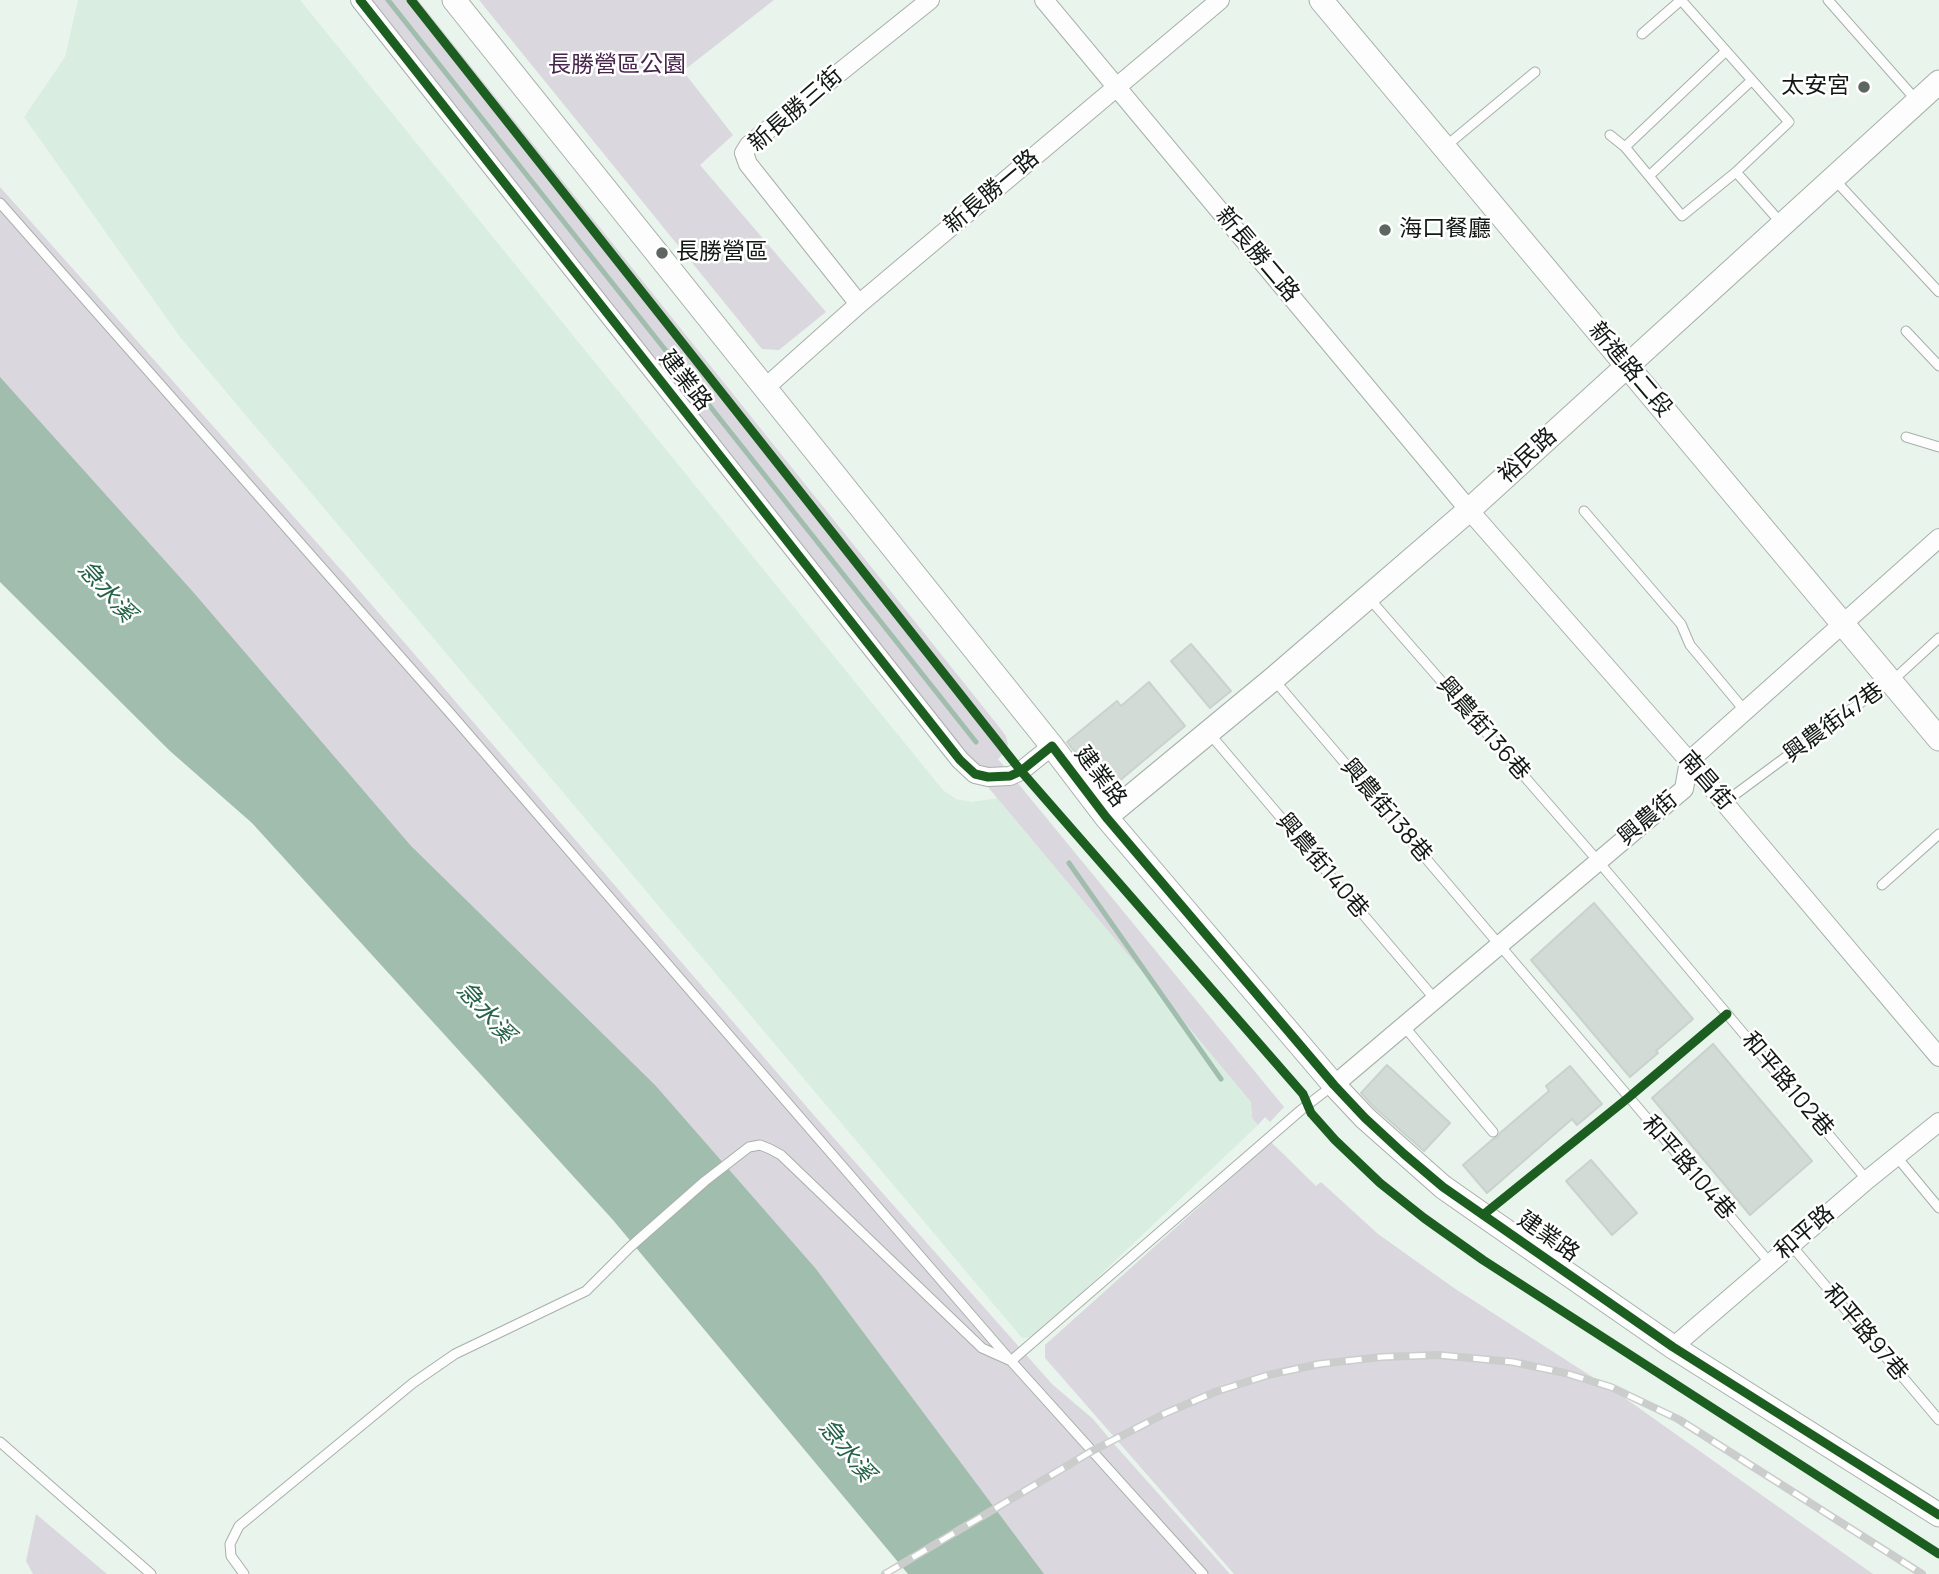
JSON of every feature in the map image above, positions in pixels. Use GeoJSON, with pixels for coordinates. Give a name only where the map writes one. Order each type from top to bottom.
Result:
{"type":"FeatureCollection","features":[{"type":"Feature","properties":{"kind":"street","name":"建業路"},"geometry":{"type":"LineString","coordinates":[[360,0],[960,760],[975,774],[988,777],[1010,776],[1021,771],[1052,746]]}},
{"type":"Feature","properties":{"kind":"street","name":"建業路"},"geometry":{"type":"LineString","coordinates":[[454,0],[766,387],[1106,817],[1365,1118],[1443,1187],[1673,1347],[1939,1515]]}},
{"type":"Feature","properties":{"kind":"street","name":"新長勝三街"},"geometry":{"type":"LineString","coordinates":[[859,304],[748,164],[744,153],[749,145],[930,0]]}},
{"type":"Feature","properties":{"kind":"street","name":"新長勝二路"},"geometry":{"type":"LineString","coordinates":[[1044,0],[1469,510]]}},
{"type":"Feature","properties":{"kind":"street","name":"新長勝一路"},"geometry":{"type":"LineString","coordinates":[[766,387],[859,304],[1220,0]]}},
{"type":"Feature","properties":{"kind":"street","name":"新進路二段"},"geometry":{"type":"LineString","coordinates":[[1321,0],[1939,739]]}},
{"type":"Feature","properties":{"kind":"street","name":"裕民路"},"geometry":{"type":"LineString","coordinates":[[1106,817],[1273,679],[1469,510],[1939,82]]}},
{"type":"Feature","properties":{"kind":"street","name":"南昌街"},"geometry":{"type":"LineString","coordinates":[[1469,510],[1689,761],[1939,1057]]}},
{"type":"Feature","properties":{"kind":"street"},"geometry":{"type":"LineString","coordinates":[[1689,761],[1939,538]]}},
{"type":"Feature","properties":{"kind":"street","name":"興農街"},"geometry":{"type":"LineString","coordinates":[[1334,1085],[1684,789],[1689,761]]}},
{"type":"Feature","properties":{"kind":"street","name":"和平路"},"geometry":{"type":"LineString","coordinates":[[1673,1347],[1867,1180],[1939,1122]]}},
{"type":"Feature","properties":{"kind":"lane"},"geometry":{"type":"LineString","coordinates":[[1610,135],[1625,147],[1682,216],[1736,172],[1789,122],[1681,0],[1642,34]]}},
{"type":"Feature","properties":{"kind":"lane"},"geometry":{"type":"LineString","coordinates":[[1828,0],[1918,102]]}},
{"type":"Feature","properties":{"kind":"lane"},"geometry":{"type":"LineString","coordinates":[[1625,147],[1726,51]]}},
{"type":"Feature","properties":{"kind":"lane"},"geometry":{"type":"LineString","coordinates":[[1444,147],[1535,72]]}},
{"type":"Feature","properties":{"kind":"lane"},"geometry":{"type":"LineString","coordinates":[[1648,176],[1752,80]]}},
{"type":"Feature","properties":{"kind":"lane"},"geometry":{"type":"LineString","coordinates":[[1736,172],[1783,226]]}},
{"type":"Feature","properties":{"kind":"lane"},"geometry":{"type":"LineString","coordinates":[[1833,178],[1939,292]]}},
{"type":"Feature","properties":{"kind":"lane"},"geometry":{"type":"LineString","coordinates":[[0,203],[441,703],[1011,1361],[1203,1574]]}},
{"type":"Feature","properties":{"kind":"lane"},"geometry":{"type":"LineString","coordinates":[[1906,331],[1939,366]]}},
{"type":"Feature","properties":{"kind":"lane"},"geometry":{"type":"LineString","coordinates":[[1906,437],[1939,447]]}},
{"type":"Feature","properties":{"kind":"lane"},"geometry":{"type":"LineString","coordinates":[[1584,511],[1681,624],[1690,645],[1745,711]]}},
{"type":"Feature","properties":{"kind":"lane","name":"興農街136巷"},"geometry":{"type":"LineString","coordinates":[[1368,597],[1598,861]]}},
{"type":"Feature","properties":{"kind":"lane","name":"興農街47巷"},"geometry":{"type":"LineString","coordinates":[[1724,802],[1891,682],[1939,638]]}},
{"type":"Feature","properties":{"kind":"lane","name":"興農街138巷"},"geometry":{"type":"LineString","coordinates":[[1273,679],[1499,944]]}},
{"type":"Feature","properties":{"kind":"lane","name":"興農街140巷"},"geometry":{"type":"LineString","coordinates":[[1209,733],[1434,998]]}},
{"type":"Feature","properties":{"kind":"lane"},"geometry":{"type":"LineString","coordinates":[[1882,885],[1939,834]]}},
{"type":"Feature","properties":{"kind":"lane","name":"和平路102巷"},"geometry":{"type":"LineString","coordinates":[[1598,861],[1867,1180]]}},
{"type":"Feature","properties":{"kind":"lane","name":"和平路104巷"},"geometry":{"type":"LineString","coordinates":[[1499,944],[1770,1263]]}},
{"type":"Feature","properties":{"kind":"lane"},"geometry":{"type":"LineString","coordinates":[[1402,1025],[1493,1132]]}},
{"type":"Feature","properties":{"kind":"lane"},"geometry":{"type":"LineString","coordinates":[[1011,1361],[1301,1110],[1334,1085]]}},
{"type":"Feature","properties":{"kind":"lane"},"geometry":{"type":"LineString","coordinates":[[244,1574],[231,1556],[230,1544],[239,1526],[414,1383],[455,1354],[586,1291],[630,1247],[748,1147],[760,1145],[781,1155],[982,1348],[1011,1361]]}},
{"type":"Feature","properties":{"kind":"lane"},"geometry":{"type":"LineString","coordinates":[[1896,1156],[1939,1208]]}},
{"type":"Feature","properties":{"kind":"lane","name":"和平路97巷"},"geometry":{"type":"LineString","coordinates":[[1791,1245],[1939,1420]]}},
{"type":"Feature","properties":{"kind":"lane"},"geometry":{"type":"LineString","coordinates":[[0,1442],[151,1574]]}},
{"type":"Feature","properties":{"kind":"shaded area"},"geometry":{"type":"Polygon","coordinates":[[[78,0],[300,0],[943,790],[956,799],[972,802],[997,798],[1251,1102],[1252,1118],[1258,1125],[1035,1337],[1022,1338],[180,337],[24,117],[65,57],[78,0]]]}},
{"type":"Feature","properties":{"kind":"green space"},"geometry":{"type":"Polygon","coordinates":[[[362,0],[418,0],[1000,728],[1008,744],[998,759],[1284,1107],[1270,1122],[1265,1117],[1258,1125],[1252,1118],[1251,1102],[962,756],[362,0]]]}},
{"type":"Feature","properties":{"kind":"green space","name":"長勝營區公園"},"geometry":{"type":"Polygon","coordinates":[[[479,0],[774,0],[683,71],[733,135],[700,165],[826,312],[779,350],[762,349],[479,0]]]}},
{"type":"Feature","properties":{"kind":"green space"},"geometry":{"type":"Polygon","coordinates":[[[0,187],[351,581],[832,1136],[1052,1384],[1093,1419],[1230,1574],[994,1574],[0,400],[0,187]]]}},
{"type":"Feature","properties":{"kind":"green space"},"geometry":{"type":"Polygon","coordinates":[[[1271,1142],[1316,1186],[1321,1182],[1378,1234],[1454,1288],[1622,1396],[1873,1574],[1234,1574],[1045,1358],[1045,1345],[1271,1142]]]}},
{"type":"Feature","properties":{"kind":"green space"},"geometry":{"type":"Polygon","coordinates":[[[36,1514],[107,1574],[33,1574],[26,1561],[36,1514]]]}},
{"type":"Feature","properties":{"kind":"water","name":"急水溪"},"geometry":{"type":"Polygon","coordinates":[[[0,377],[194,593],[411,846],[655,1085],[816,1269],[1044,1574],[908,1574],[613,1220],[252,823],[170,751],[0,582],[0,377]]]}},
{"type":"Feature","properties":{"kind":"building"},"geometry":{"type":"Polygon","coordinates":[[[1191,644],[1231,691],[1210,708],[1171,661],[1191,644]]]}},
{"type":"Feature","properties":{"kind":"building"},"geometry":{"type":"Polygon","coordinates":[[[1149,682],[1185,726],[1106,792],[1067,742],[1117,701],[1121,706],[1149,682]]]}},
{"type":"Feature","properties":{"kind":"building"},"geometry":{"type":"Polygon","coordinates":[[[1594,903],[1693,1019],[1630,1077],[1531,960],[1594,903]]]}},
{"type":"Feature","properties":{"kind":"building"},"geometry":{"type":"Polygon","coordinates":[[[1713,1044],[1812,1161],[1750,1215],[1652,1098],[1713,1044]]]}},
{"type":"Feature","properties":{"kind":"building"},"geometry":{"type":"Polygon","coordinates":[[[1387,1065],[1450,1123],[1424,1151],[1361,1093],[1387,1065]]]}},
{"type":"Feature","properties":{"kind":"building"},"geometry":{"type":"Polygon","coordinates":[[[1570,1066],[1602,1104],[1577,1125],[1572,1119],[1487,1193],[1463,1165],[1549,1091],[1546,1086],[1570,1066]]]}},
{"type":"Feature","properties":{"kind":"building"},"geometry":{"type":"Polygon","coordinates":[[[1591,1160],[1637,1213],[1612,1235],[1566,1181],[1591,1160]]]}},
{"type":"Feature","properties":{"kind":"waterway"},"geometry":{"type":"LineString","coordinates":[[388,0],[976,742]]}},
{"type":"Feature","properties":{"kind":"waterway"},"geometry":{"type":"LineString","coordinates":[[1069,863],[1221,1079]]}},
{"type":"Feature","properties":{"kind":"railway"},"geometry":{"type":"LineString","coordinates":[[885,1574],[1092,1451],[1166,1413],[1215,1392],[1268,1375],[1319,1364],[1382,1357],[1438,1355],[1513,1362],[1565,1373],[1611,1387],[1678,1419],[1922,1574]]}},
{"type":"Feature","properties":{"kind":"cycle path"},"geometry":{"type":"LineString","coordinates":[[360,0],[960,760],[975,774],[988,777],[1010,776],[1021,771],[1052,746],[1106,817],[1334,1085],[1404,1154],[1443,1187],[1673,1347],[1939,1515]]}},
{"type":"Feature","properties":{"kind":"cycle path"},"geometry":{"type":"LineString","coordinates":[[411,0],[1021,771],[1303,1094],[1311,1113],[1335,1140],[1380,1183],[1483,1260],[1939,1554]]}},
{"type":"Feature","properties":{"kind":"cycle path"},"geometry":{"type":"LineString","coordinates":[[1483,1215],[1727,1014]]}},
{"type":"Feature","properties":{"kind":"place","name":"太安宮"},"geometry":{"type":"Point","coordinates":[1864,87]}},
{"type":"Feature","properties":{"kind":"place","name":"海口餐廳"},"geometry":{"type":"Point","coordinates":[1385,230]}},
{"type":"Feature","properties":{"kind":"place","name":"長勝營區"},"geometry":{"type":"Point","coordinates":[662,253]}}]}
